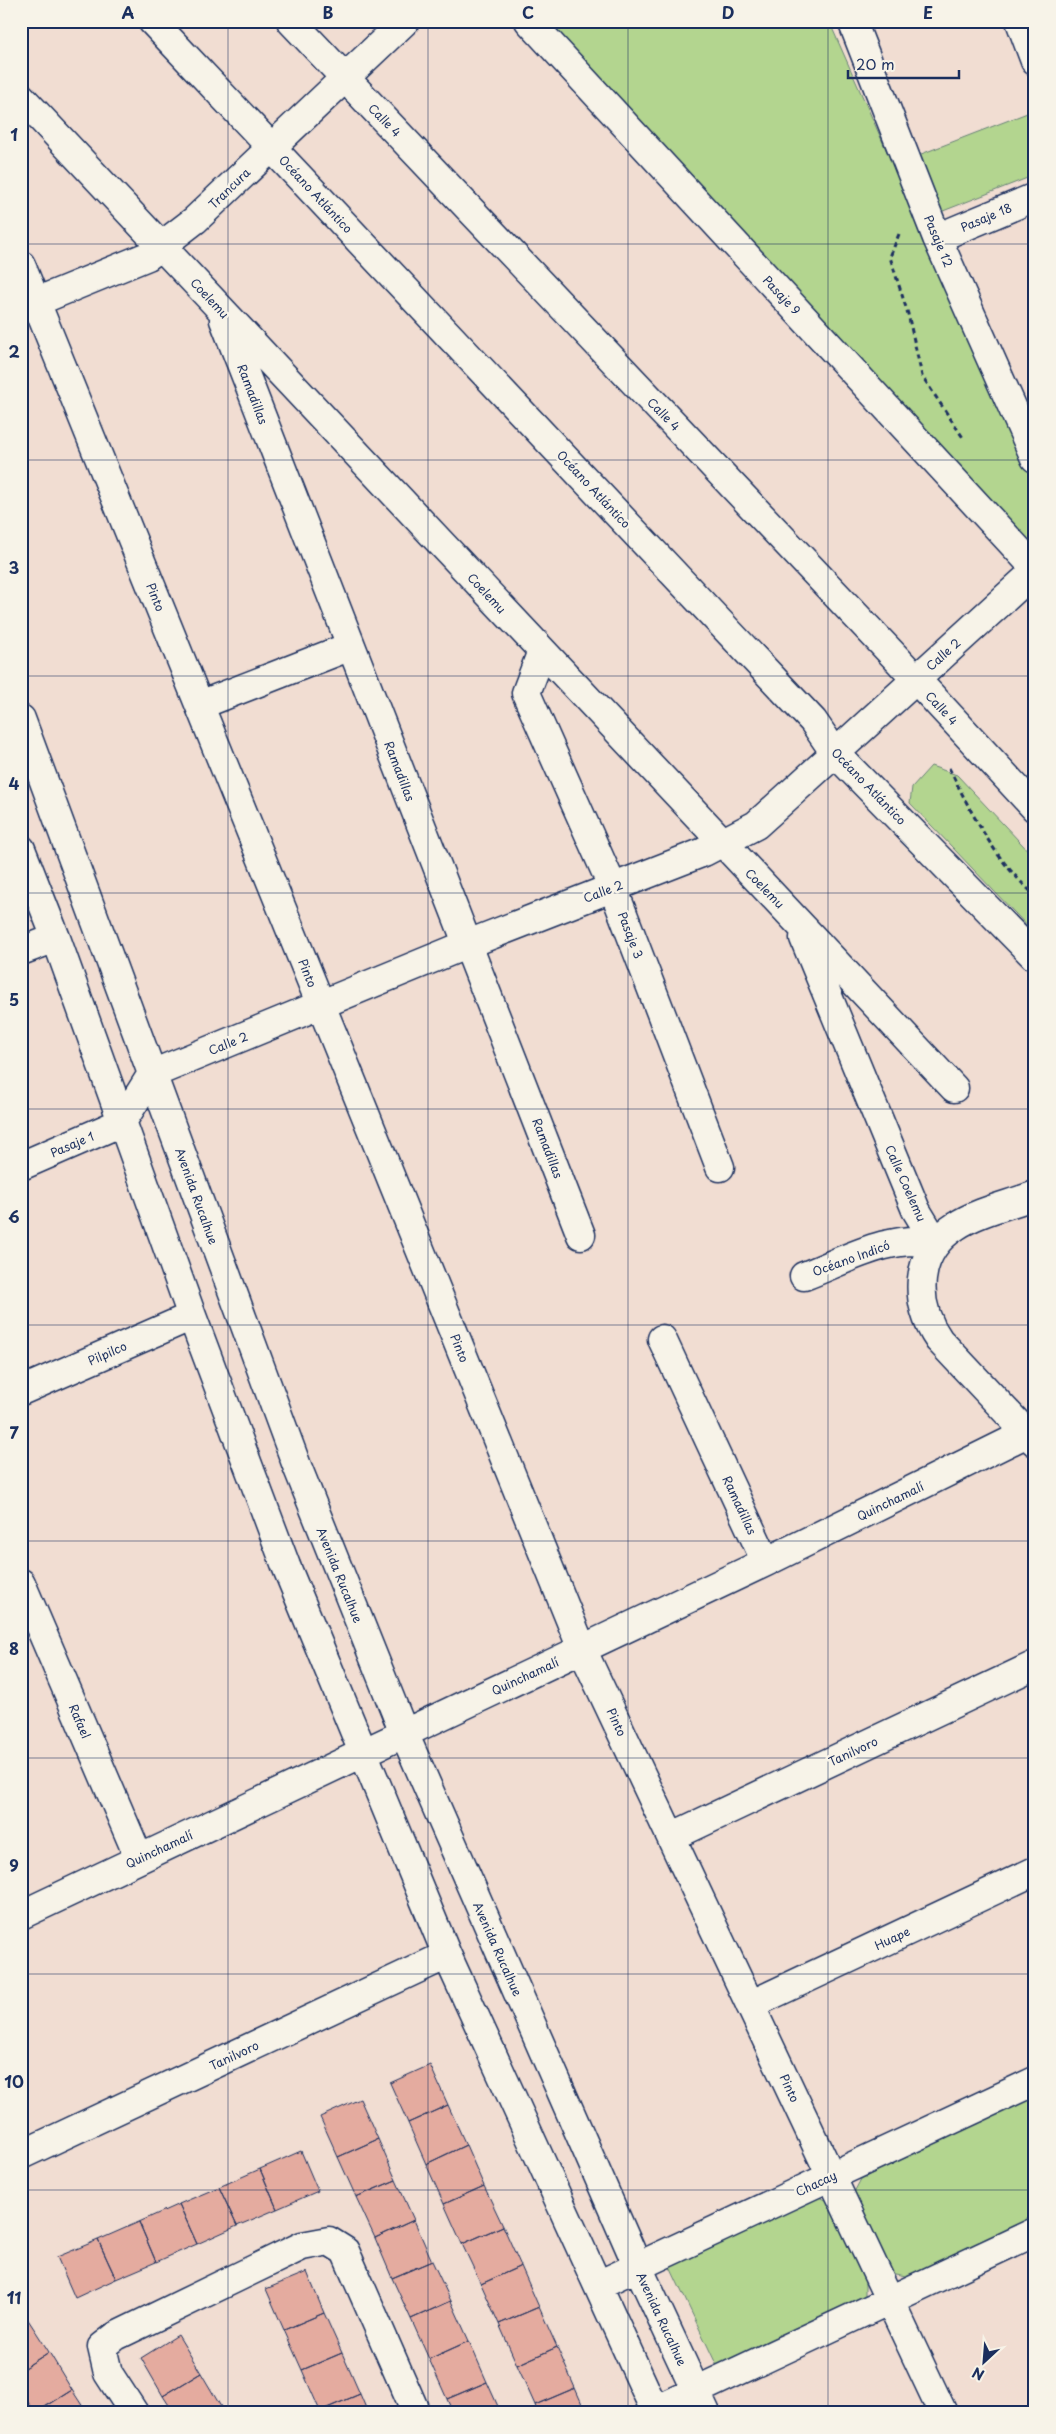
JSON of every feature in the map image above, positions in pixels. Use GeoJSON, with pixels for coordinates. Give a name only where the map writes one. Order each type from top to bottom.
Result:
{"type":"FeatureCollection","features":[{"type":"Feature","properties":{"kind":"street","name":"Océano Atlántico"},"geometry":{"type":"LineString","coordinates":[[152,21],[813,721],[835,753],[1035,957]]}},
{"type":"Feature","properties":{"kind":"street","name":"Calle 4"},"geometry":{"type":"LineString","coordinates":[[291,21],[915,678],[1035,808]]}},
{"type":"Feature","properties":{"kind":"street","name":"Trancura"},"geometry":{"type":"LineString","coordinates":[[29,305],[131,263],[162,246],[195,220],[405,21]]}},
{"type":"Feature","properties":{"kind":"street","name":"Pasaje 9"},"geometry":{"type":"LineString","coordinates":[[529,21],[1035,569]]}},
{"type":"Feature","properties":{"kind":"street","name":"Pasaje 12"},"geometry":{"type":"LineString","coordinates":[[852,21],[933,227],[1035,458]]}},
{"type":"Feature","properties":{"kind":"street"},"geometry":{"type":"LineString","coordinates":[[1020,21],[1035,61]]}},
{"type":"Feature","properties":{"kind":"street","name":"Coelemu"},"geometry":{"type":"LineString","coordinates":[[21,97],[954,1088]]}},
{"type":"Feature","properties":{"kind":"street","name":"Pasaje 18"},"geometry":{"type":"LineString","coordinates":[[933,227],[1035,197]]}},
{"type":"Feature","properties":{"kind":"street","name":"Pinto"},"geometry":{"type":"LineString","coordinates":[[21,265],[29,305],[200,705],[582,1649],[943,2413]]}},
{"type":"Feature","properties":{"kind":"street","name":"Ramadillas"},"geometry":{"type":"LineString","coordinates":[[219,307],[582,1235]]}},
{"type":"Feature","properties":{"kind":"street","name":"Calle 2"},"geometry":{"type":"LineString","coordinates":[[152,1074],[468,944],[723,844],[756,825],[1035,569]]}},
{"type":"Feature","properties":{"kind":"street"},"geometry":{"type":"LineString","coordinates":[[200,705],[351,646]]}},
{"type":"Feature","properties":{"kind":"street","name":"Pasaje 3"},"geometry":{"type":"LineString","coordinates":[[542,650],[526,693],[613,888],[720,1167]]}},
{"type":"Feature","properties":{"kind":"street","name":"Avenida Rucalhue"},"geometry":{"type":"LineString","coordinates":[[21,719],[297,1466],[404,1733],[638,2267],[701,2402]]}},
{"type":"Feature","properties":{"kind":"street"},"geometry":{"type":"LineString","coordinates":[[21,849],[56,938],[192,1316],[286,1566],[446,1955],[656,2412],[701,2402],[890,2300],[1035,2232]]}},
{"type":"Feature","properties":{"kind":"street","name":"Calle Coelemu"},"geometry":{"type":"LineString","coordinates":[[798,922],[916,1210],[936,1243]]}},
{"type":"Feature","properties":{"kind":"street"},"geometry":{"type":"LineString","coordinates":[[21,951],[56,938]]}},
{"type":"Feature","properties":{"kind":"street"},"geometry":{"type":"LineString","coordinates":[[122,1122],[152,1074]]}},
{"type":"Feature","properties":{"kind":"street","name":"Pasaje 1"},"geometry":{"type":"LineString","coordinates":[[21,1166],[122,1122]]}},
{"type":"Feature","properties":{"kind":"street"},"geometry":{"type":"LineString","coordinates":[[1031,1438],[939,1340],[929,1326],[923,1311],[920,1294],[922,1276],[936,1243],[945,1233],[957,1225],[1035,1195]]}},
{"type":"Feature","properties":{"kind":"street","name":"Océano Indicó"},"geometry":{"type":"LineString","coordinates":[[804,1276],[890,1243],[910,1240],[936,1243]]}},
{"type":"Feature","properties":{"kind":"street","name":"Pilpilco"},"geometry":{"type":"LineString","coordinates":[[21,1390],[192,1316]]}},
{"type":"Feature","properties":{"kind":"street","name":"Ramadillas"},"geometry":{"type":"LineString","coordinates":[[662,1339],[766,1562]]}},
{"type":"Feature","properties":{"kind":"street","name":"Quinchamalí"},"geometry":{"type":"LineString","coordinates":[[21,1915],[1031,1438]]}},
{"type":"Feature","properties":{"kind":"street","name":"Rafael"},"geometry":{"type":"LineString","coordinates":[[21,1583],[139,1858]]}},
{"type":"Feature","properties":{"kind":"street","name":"Tanilvoro"},"geometry":{"type":"LineString","coordinates":[[671,1838],[1035,1665]]}},
{"type":"Feature","properties":{"kind":"street","name":"Huape"},"geometry":{"type":"LineString","coordinates":[[750,2005],[1035,1871]]}},
{"type":"Feature","properties":{"kind":"street","name":"Tanilvoro"},"geometry":{"type":"LineString","coordinates":[[21,2155],[446,1955]]}},
{"type":"Feature","properties":{"kind":"street","name":"Chacay"},"geometry":{"type":"LineString","coordinates":[[598,2285],[1035,2081]]}},
{"type":"Feature","properties":{"kind":"street"},"geometry":{"type":"LineString","coordinates":[[134,2413],[108,2372],[102,2347],[116,2336],[302,2246],[329,2241],[345,2251],[416,2413]]}},
{"type":"Feature","properties":{"kind":"path"},"geometry":{"type":"LineString","coordinates":[[933,227],[913,222],[897,236],[890,257],[908,314],[922,376],[965,440]]}},
{"type":"Feature","properties":{"kind":"path"},"geometry":{"type":"LineString","coordinates":[[949,768],[973,816],[990,844],[1035,895]]}},
{"type":"Feature","properties":{"kind":"green space"},"geometry":{"type":"Polygon","coordinates":[[[545,21],[829,21],[888,154],[894,152],[958,311],[1035,482],[1035,548],[545,21]]]}},
{"type":"Feature","properties":{"kind":"green space"},"geometry":{"type":"Polygon","coordinates":[[[1035,110],[1035,175],[938,213],[916,156],[1035,110]]]}},
{"type":"Feature","properties":{"kind":"green space"},"geometry":{"type":"Polygon","coordinates":[[[931,766],[957,775],[1035,858],[1035,934],[910,803],[912,787],[931,766]]]}},
{"type":"Feature","properties":{"kind":"green space"},"geometry":{"type":"Polygon","coordinates":[[[1035,2096],[1035,2218],[911,2277],[890,2273],[852,2196],[861,2179],[1035,2096]]]}},
{"type":"Feature","properties":{"kind":"green space"},"geometry":{"type":"Polygon","coordinates":[[[813,2194],[828,2201],[865,2282],[865,2299],[718,2368],[669,2265],[813,2194]]]}},
{"type":"Feature","properties":{"kind":"building"},"geometry":{"type":"Polygon","coordinates":[[[430,2065],[448,2105],[408,2123],[390,2083],[430,2065]]]}},
{"type":"Feature","properties":{"kind":"building"},"geometry":{"type":"Polygon","coordinates":[[[360,2099],[378,2139],[338,2157],[320,2117],[360,2099]]]}},
{"type":"Feature","properties":{"kind":"building"},"geometry":{"type":"Polygon","coordinates":[[[448,2105],[466,2145],[426,2164],[408,2123],[448,2105]]]}},
{"type":"Feature","properties":{"kind":"building"},"geometry":{"type":"Polygon","coordinates":[[[378,2139],[396,2180],[356,2197],[338,2157],[378,2139]]]}},
{"type":"Feature","properties":{"kind":"building"},"geometry":{"type":"Polygon","coordinates":[[[466,2145],[484,2186],[444,2204],[426,2164],[466,2145]]]}},
{"type":"Feature","properties":{"kind":"building"},"geometry":{"type":"Polygon","coordinates":[[[301,2151],[318,2191],[277,2209],[260,2169],[301,2151]]]}},
{"type":"Feature","properties":{"kind":"building"},"geometry":{"type":"Polygon","coordinates":[[[260,2169],[277,2209],[237,2226],[219,2187],[260,2169]]]}},
{"type":"Feature","properties":{"kind":"building"},"geometry":{"type":"Polygon","coordinates":[[[396,2180],[414,2220],[375,2238],[356,2197],[396,2180]]]}},
{"type":"Feature","properties":{"kind":"building"},"geometry":{"type":"Polygon","coordinates":[[[484,2186],[503,2226],[462,2244],[444,2204],[484,2186]]]}},
{"type":"Feature","properties":{"kind":"building"},"geometry":{"type":"Polygon","coordinates":[[[219,2187],[237,2226],[197,2244],[179,2204],[219,2187]]]}},
{"type":"Feature","properties":{"kind":"building"},"geometry":{"type":"Polygon","coordinates":[[[179,2204],[197,2244],[156,2262],[139,2222],[179,2204]]]}},
{"type":"Feature","properties":{"kind":"building"},"geometry":{"type":"Polygon","coordinates":[[[414,2220],[432,2261],[392,2278],[375,2238],[414,2220]]]}},
{"type":"Feature","properties":{"kind":"building"},"geometry":{"type":"Polygon","coordinates":[[[139,2222],[156,2262],[116,2279],[98,2240],[139,2222]]]}},
{"type":"Feature","properties":{"kind":"building"},"geometry":{"type":"Polygon","coordinates":[[[503,2226],[521,2266],[481,2284],[462,2244],[503,2226]]]}},
{"type":"Feature","properties":{"kind":"building"},"geometry":{"type":"Polygon","coordinates":[[[98,2240],[116,2279],[75,2298],[57,2257],[98,2240]]]}},
{"type":"Feature","properties":{"kind":"building"},"geometry":{"type":"Polygon","coordinates":[[[432,2261],[451,2301],[411,2319],[392,2278],[432,2261]]]}},
{"type":"Feature","properties":{"kind":"building"},"geometry":{"type":"Polygon","coordinates":[[[521,2266],[539,2307],[499,2324],[481,2284],[521,2266]]]}},
{"type":"Feature","properties":{"kind":"building"},"geometry":{"type":"Polygon","coordinates":[[[307,2272],[324,2313],[284,2330],[266,2289],[307,2272]]]}},
{"type":"Feature","properties":{"kind":"building"},"geometry":{"type":"Polygon","coordinates":[[[451,2301],[469,2341],[429,2359],[411,2319],[451,2301]]]}},
{"type":"Feature","properties":{"kind":"building"},"geometry":{"type":"Polygon","coordinates":[[[539,2307],[557,2347],[517,2365],[499,2324],[539,2307]]]}},
{"type":"Feature","properties":{"kind":"building"},"geometry":{"type":"Polygon","coordinates":[[[324,2313],[342,2353],[302,2370],[284,2330],[324,2313]]]}},
{"type":"Feature","properties":{"kind":"building"},"geometry":{"type":"Polygon","coordinates":[[[25,2315],[49,2352],[21,2370],[21,2318],[25,2315]]]}},
{"type":"Feature","properties":{"kind":"building"},"geometry":{"type":"Polygon","coordinates":[[[178,2335],[201,2373],[163,2396],[141,2358],[178,2335]]]}},
{"type":"Feature","properties":{"kind":"building"},"geometry":{"type":"Polygon","coordinates":[[[469,2341],[487,2382],[447,2399],[429,2359],[469,2341]]]}},
{"type":"Feature","properties":{"kind":"building"},"geometry":{"type":"Polygon","coordinates":[[[557,2347],[575,2388],[535,2405],[517,2365],[557,2347]]]}},
{"type":"Feature","properties":{"kind":"building"},"geometry":{"type":"Polygon","coordinates":[[[49,2352],[72,2390],[35,2413],[21,2391],[21,2370],[49,2352]]]}},
{"type":"Feature","properties":{"kind":"building"},"geometry":{"type":"Polygon","coordinates":[[[342,2353],[360,2394],[320,2411],[302,2370],[342,2353]]]}},
{"type":"Feature","properties":{"kind":"building"},"geometry":{"type":"Polygon","coordinates":[[[201,2373],[224,2412],[174,2413],[163,2396],[201,2373]]]}},
{"type":"Feature","properties":{"kind":"building"},"geometry":{"type":"Polygon","coordinates":[[[487,2382],[501,2413],[453,2413],[447,2399],[487,2382]]]}},
{"type":"Feature","properties":{"kind":"building"},"geometry":{"type":"Polygon","coordinates":[[[575,2388],[586,2413],[538,2413],[535,2405],[575,2388]]]}},
{"type":"Feature","properties":{"kind":"building"},"geometry":{"type":"Polygon","coordinates":[[[72,2390],[87,2413],[36,2413],[72,2390]]]}},
{"type":"Feature","properties":{"kind":"building"},"geometry":{"type":"Polygon","coordinates":[[[360,2394],[368,2413],[320,2413],[320,2411],[360,2394]]]}}]}
